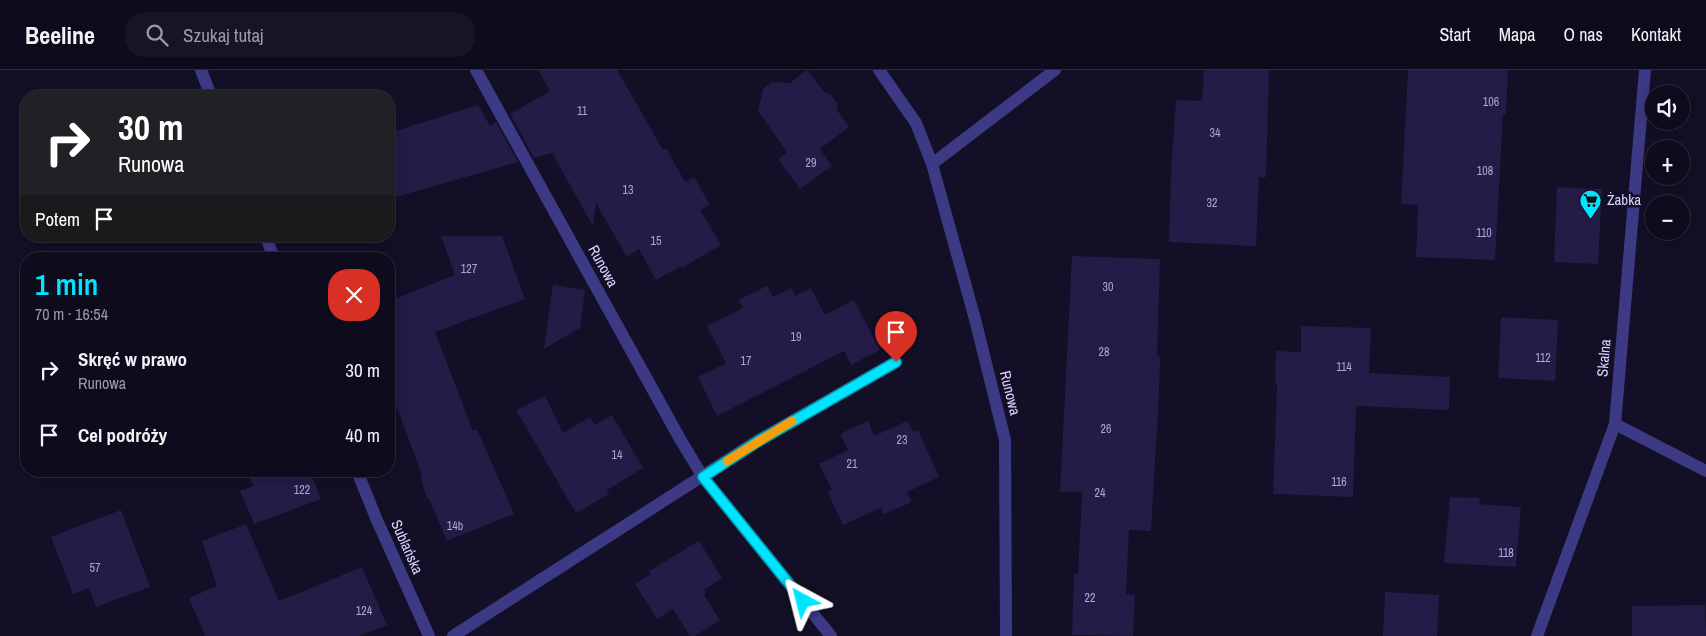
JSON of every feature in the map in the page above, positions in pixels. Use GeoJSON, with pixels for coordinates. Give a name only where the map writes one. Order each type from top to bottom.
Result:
{"type":"FeatureCollection","features":[{"type":"Feature","properties":{"kind":"street"},"geometry":{"type":"LineString","coordinates":[[201,70],[209,90]]}},
{"type":"Feature","properties":{"kind":"street","name":"Runowa"},"geometry":{"type":"LineString","coordinates":[[476,70],[680,439],[703,477],[831,636]]}},
{"type":"Feature","properties":{"kind":"street","name":"Runowa"},"geometry":{"type":"LineString","coordinates":[[879,70],[916,123],[932,164],[975,319],[1005,440],[1006,636]]}},
{"type":"Feature","properties":{"kind":"street"},"geometry":{"type":"LineString","coordinates":[[932,164],[1054,70]]}},
{"type":"Feature","properties":{"kind":"street","name":"Skalna"},"geometry":{"type":"LineString","coordinates":[[1537,636],[1615,424],[1646,70]]}},
{"type":"Feature","properties":{"kind":"street"},"geometry":{"type":"LineString","coordinates":[[453,636],[757,442],[896,362]]}},
{"type":"Feature","properties":{"kind":"street"},"geometry":{"type":"LineString","coordinates":[[1615,424],[1706,471]]}},
{"type":"Feature","properties":{"kind":"street","name":"Sublańska"},"geometry":{"type":"LineString","coordinates":[[360,477],[376,518],[430,636]]}},
{"type":"Feature","properties":{"kind":"building"},"geometry":{"type":"Polygon","coordinates":[[[538,70],[617,70],[663,150],[666,148],[685,182],[694,177],[710,205],[700,210],[721,245],[682,268],[681,266],[656,280],[639,249],[627,257],[596,203],[593,226],[552,153],[534,158],[510,114],[550,91],[538,70]]]}},
{"type":"Feature","properties":{"kind":"building"},"geometry":{"type":"Polygon","coordinates":[[[807,70],[824,92],[830,94],[837,103],[837,110],[849,127],[820,149],[832,166],[800,189],[778,159],[787,152],[758,111],[763,89],[772,82],[790,83],[807,70]]]}},
{"type":"Feature","properties":{"kind":"building"},"geometry":{"type":"Polygon","coordinates":[[[1204,70],[1269,70],[1266,177],[1259,177],[1256,246],[1169,242],[1176,100],[1202,101],[1204,70]]]}},
{"type":"Feature","properties":{"kind":"building"},"geometry":{"type":"Polygon","coordinates":[[[1408,70],[1508,70],[1506,114],[1503,114],[1495,260],[1416,257],[1418,205],[1401,204],[1408,70]]]}},
{"type":"Feature","properties":{"kind":"building"},"geometry":{"type":"Polygon","coordinates":[[[478,105],[490,126],[496,122],[518,162],[395,197],[395,131],[478,105]]]}},
{"type":"Feature","properties":{"kind":"building"},"geometry":{"type":"Polygon","coordinates":[[[1557,187],[1602,189],[1598,264],[1554,262],[1557,187]]]}},
{"type":"Feature","properties":{"kind":"building"},"geometry":{"type":"Polygon","coordinates":[[[441,236],[502,236],[525,299],[435,332],[473,431],[477,429],[514,514],[447,541],[429,499],[427,499],[420,476],[422,475],[395,402],[395,299],[455,275],[441,236]]]}},
{"type":"Feature","properties":{"kind":"building"},"geometry":{"type":"Polygon","coordinates":[[[1072,256],[1160,259],[1157,356],[1160,357],[1159,393],[1151,531],[1129,530],[1126,594],[1135,595],[1133,636],[1072,635],[1074,574],[1078,574],[1082,492],[1060,492],[1072,256]]]}},
{"type":"Feature","properties":{"kind":"building"},"geometry":{"type":"Polygon","coordinates":[[[553,285],[585,290],[580,328],[544,349],[553,285]]]}},
{"type":"Feature","properties":{"kind":"building"},"geometry":{"type":"Polygon","coordinates":[[[767,286],[773,297],[791,288],[795,296],[811,288],[825,315],[854,300],[880,350],[851,365],[844,351],[717,416],[698,377],[726,363],[707,326],[743,308],[738,300],[767,286]]]}},
{"type":"Feature","properties":{"kind":"building"},"geometry":{"type":"Polygon","coordinates":[[[1501,317],[1558,320],[1555,381],[1498,378],[1501,317]]]}},
{"type":"Feature","properties":{"kind":"building"},"geometry":{"type":"Polygon","coordinates":[[[1301,326],[1371,328],[1369,373],[1450,377],[1449,410],[1356,406],[1353,497],[1273,494],[1277,384],[1275,384],[1276,351],[1301,352],[1301,326]]]}},
{"type":"Feature","properties":{"kind":"building"},"geometry":{"type":"Polygon","coordinates":[[[545,396],[563,433],[590,417],[595,425],[612,415],[643,468],[607,490],[609,494],[576,513],[516,410],[545,396]]]}},
{"type":"Feature","properties":{"kind":"building"},"geometry":{"type":"Polygon","coordinates":[[[868,421],[874,436],[907,421],[913,432],[918,430],[939,477],[907,492],[912,502],[884,514],[881,508],[843,525],[827,491],[832,490],[819,464],[848,450],[840,434],[868,421]]]}},
{"type":"Feature","properties":{"kind":"building"},"geometry":{"type":"Polygon","coordinates":[[[249,477],[312,477],[321,499],[254,524],[240,491],[253,486],[249,477]]]}},
{"type":"Feature","properties":{"kind":"building"},"geometry":{"type":"Polygon","coordinates":[[[1450,497],[1480,498],[1479,504],[1521,507],[1516,567],[1444,563],[1450,497]]]}},
{"type":"Feature","properties":{"kind":"building"},"geometry":{"type":"Polygon","coordinates":[[[121,510],[150,587],[96,607],[89,588],[73,594],[51,537],[121,510]]]}},
{"type":"Feature","properties":{"kind":"building"},"geometry":{"type":"Polygon","coordinates":[[[246,524],[279,601],[362,567],[387,625],[359,636],[205,636],[189,598],[217,586],[202,541],[246,524]]]}},
{"type":"Feature","properties":{"kind":"building"},"geometry":{"type":"Polygon","coordinates":[[[699,541],[722,578],[704,590],[706,593],[704,595],[720,620],[695,636],[690,636],[673,609],[657,619],[635,584],[651,574],[649,571],[699,541]]]}},
{"type":"Feature","properties":{"kind":"building"},"geometry":{"type":"Polygon","coordinates":[[[1385,592],[1439,595],[1437,636],[1383,636],[1385,592]]]}},
{"type":"Feature","properties":{"kind":"building"},"geometry":{"type":"Polygon","coordinates":[[[1705,605],[1706,636],[1632,636],[1632,606],[1705,605]]]}},
{"type":"Feature","properties":{"kind":"slow traffic"},"geometry":{"type":"LineString","coordinates":[[727,461],[792,421]]}},
{"type":"Feature","properties":{"kind":"place","name":"Żabka"},"geometry":{"type":"Point","coordinates":[1591,219]}},
{"type":"Feature","properties":{"kind":"route"},"geometry":{"type":"LineString","coordinates":[[803,601],[703,477],[757,442],[896,362]]}}]}
